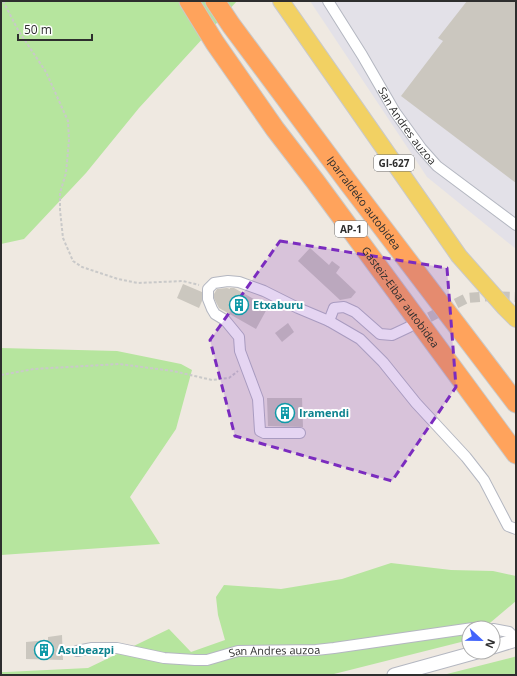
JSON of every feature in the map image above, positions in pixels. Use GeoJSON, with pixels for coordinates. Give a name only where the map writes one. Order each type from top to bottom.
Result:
{"type":"FeatureCollection","features":[{"type":"Feature","properties":{"kind":"highway","name":"Gasteiz-Eibar autobidea"},"geometry":{"type":"LineString","coordinates":[[189,1],[215,43],[276,129],[516,454]]}},
{"type":"Feature","properties":{"kind":"highway","name":"Iparraldeko autobidea"},"geometry":{"type":"LineString","coordinates":[[215,1],[231,25],[347,181],[516,403]]}},
{"type":"Feature","properties":{"kind":"main road","name":"GI-627"},"geometry":{"type":"LineString","coordinates":[[281,1],[459,256],[516,319]]}},
{"type":"Feature","properties":{"kind":"street","name":"San Andres auzoa"},"geometry":{"type":"LineString","coordinates":[[328,1],[362,55],[395,112],[421,148],[437,166],[516,224]]}},
{"type":"Feature","properties":{"kind":"street"},"geometry":{"type":"LineString","coordinates":[[300,433],[264,433],[260,431],[258,399],[240,351],[239,336],[225,320],[215,314],[208,299],[208,289],[214,283],[228,281],[239,282],[264,291],[329,321],[360,339],[383,362],[416,403],[466,458],[484,480],[508,526],[516,529]]}},
{"type":"Feature","properties":{"kind":"street"},"geometry":{"type":"LineString","coordinates":[[329,321],[334,308],[344,307],[355,312],[380,334],[392,335],[409,327]]}},
{"type":"Feature","properties":{"kind":"street","name":"San Andres auzoa"},"geometry":{"type":"LineString","coordinates":[[77,651],[92,648],[117,648],[164,658],[202,660],[238,651],[316,650],[461,630]]}},
{"type":"Feature","properties":{"kind":"street"},"geometry":{"type":"LineString","coordinates":[[501,630],[509,632],[516,639],[501,644]]}},
{"type":"Feature","properties":{"kind":"street"},"geometry":{"type":"LineString","coordinates":[[394,675],[461,656]]}},
{"type":"Feature","properties":{"kind":"path"},"geometry":{"type":"LineString","coordinates":[[3,1],[18,30],[46,72],[68,121],[69,140],[66,173],[60,193],[60,210],[63,238],[73,261],[82,267],[118,279],[138,283],[183,281],[208,289]]}},
{"type":"Feature","properties":{"kind":"path"},"geometry":{"type":"LineString","coordinates":[[1,375],[34,369],[119,364],[173,371],[212,380],[229,378],[246,366]]}},
{"type":"Feature","properties":{"kind":"highlighted area"},"geometry":{"type":"Polygon","coordinates":[[[280,241],[447,268],[456,387],[392,481],[235,436],[210,340],[280,241]]]}},
{"type":"Feature","properties":{"kind":"shaded area"},"geometry":{"type":"Polygon","coordinates":[[[310,1],[516,1],[516,249],[427,177],[310,1]]]}},
{"type":"Feature","properties":{"kind":"green space"},"geometry":{"type":"Polygon","coordinates":[[[1,1],[237,1],[139,108],[86,173],[24,239],[1,244],[1,1]]]}},
{"type":"Feature","properties":{"kind":"green space"},"geometry":{"type":"Polygon","coordinates":[[[1,348],[117,351],[181,364],[192,370],[176,429],[130,497],[160,544],[1,555],[1,348]]]}},
{"type":"Feature","properties":{"kind":"green space"},"geometry":{"type":"Polygon","coordinates":[[[391,563],[451,570],[493,571],[516,576],[516,601],[493,620],[461,620],[461,642],[330,675],[1,675],[1,672],[88,668],[169,629],[191,652],[225,640],[218,615],[216,597],[224,585],[281,589],[342,579],[391,563]]]}},
{"type":"Feature","properties":{"kind":"green space"},"geometry":{"type":"Polygon","coordinates":[[[516,656],[516,675],[443,675],[514,657],[516,656]]]}},
{"type":"Feature","properties":{"kind":"building"},"geometry":{"type":"Polygon","coordinates":[[[467,1],[516,1],[516,183],[401,96],[443,41],[438,38],[467,1]]]}},
{"type":"Feature","properties":{"kind":"building"},"geometry":{"type":"Polygon","coordinates":[[[310,248],[329,265],[332,261],[340,267],[336,273],[356,292],[351,298],[340,300],[298,261],[310,248]]]}},
{"type":"Feature","properties":{"kind":"building"},"geometry":{"type":"Polygon","coordinates":[[[183,284],[202,292],[202,301],[199,308],[177,298],[183,284]]]}},
{"type":"Feature","properties":{"kind":"building","name":"Etxaburu"},"geometry":{"type":"Polygon","coordinates":[[[234,288],[268,307],[256,329],[219,308],[214,298],[214,294],[217,289],[234,288]]]}},
{"type":"Feature","properties":{"kind":"building"},"geometry":{"type":"Polygon","coordinates":[[[288,323],[294,332],[282,342],[275,333],[288,323]]]}},
{"type":"Feature","properties":{"kind":"building","name":"Iramendi"},"geometry":{"type":"Polygon","coordinates":[[[267,398],[302,398],[303,427],[268,426],[267,398]]]}},
{"type":"Feature","properties":{"kind":"building","name":"Asubeazpi"},"geometry":{"type":"Polygon","coordinates":[[[62,635],[63,660],[26,659],[26,642],[48,640],[48,637],[62,635]]]}},
{"type":"Feature","properties":{"kind":"tunnel"},"geometry":{"type":"LineString","coordinates":[[416,324],[467,298],[490,296],[516,297]]}},
{"type":"Feature","properties":{"kind":"place","name":"Etxaburu"},"geometry":{"type":"Point","coordinates":[239,305]}},
{"type":"Feature","properties":{"kind":"place","name":"Iramendi"},"geometry":{"type":"Point","coordinates":[285,413]}},
{"type":"Feature","properties":{"kind":"place","name":"Asubeazpi"},"geometry":{"type":"Point","coordinates":[44,650]}}]}
